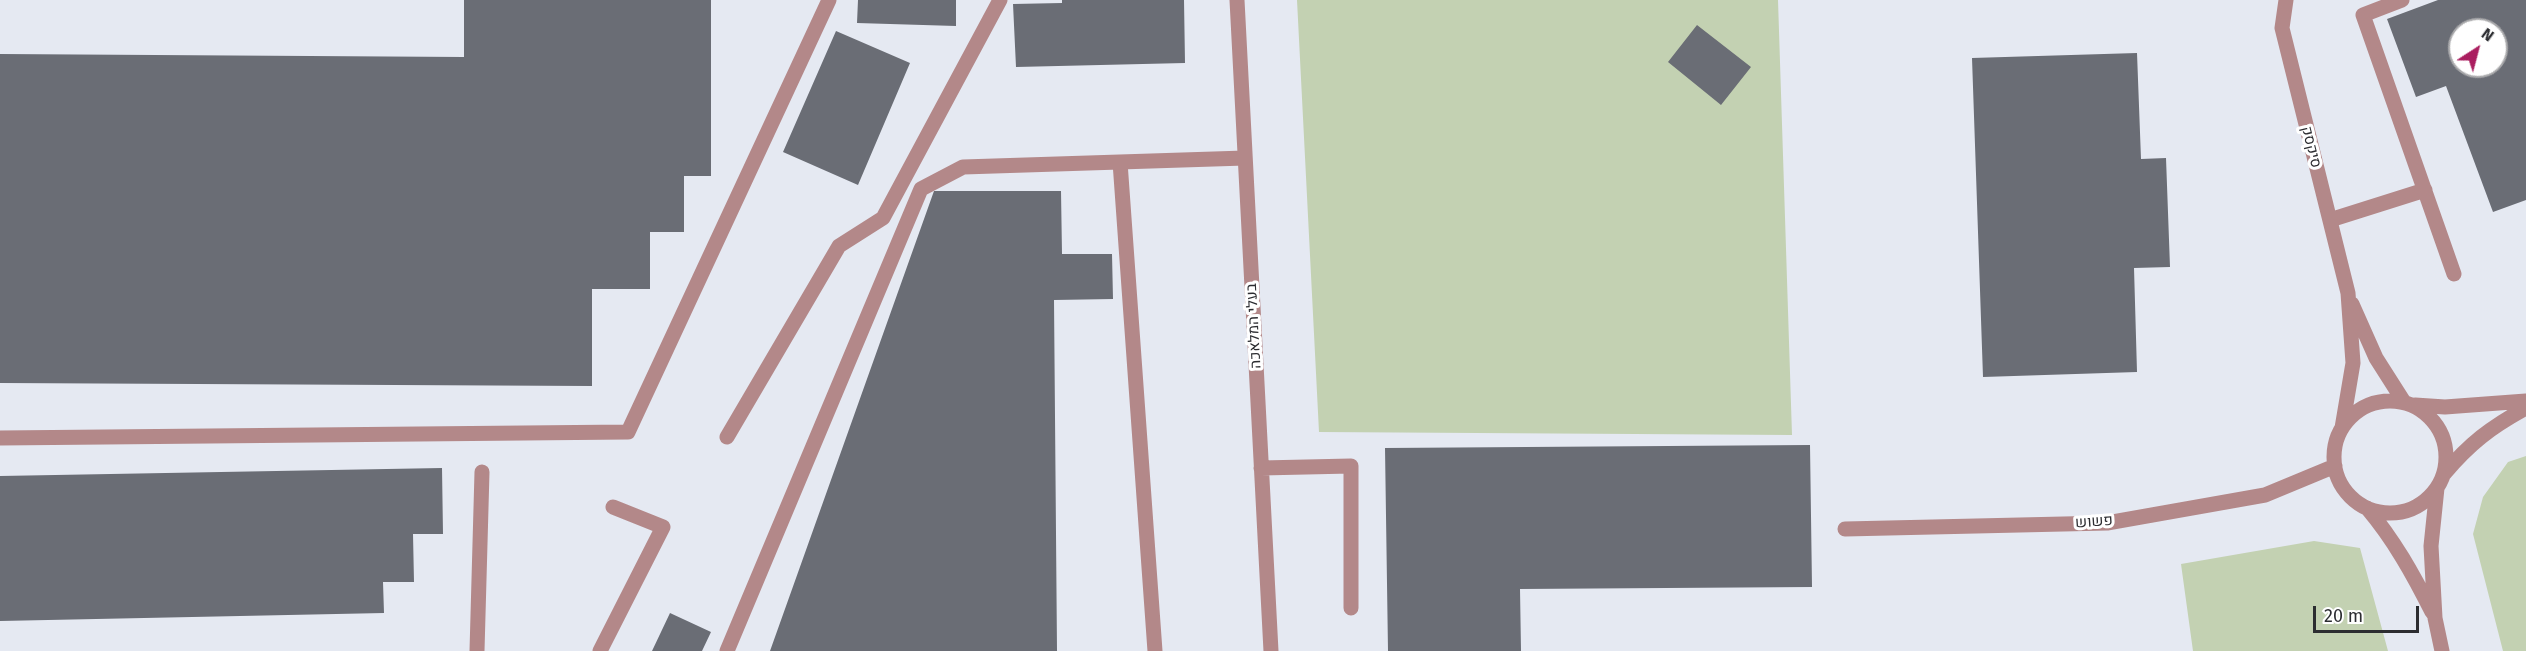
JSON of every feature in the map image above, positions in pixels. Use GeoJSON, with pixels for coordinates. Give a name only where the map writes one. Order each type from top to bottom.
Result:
{"type":"FeatureCollection","features":[{"type":"Feature","properties":{"kind":"street"},"geometry":{"type":"LineString","coordinates":[[0,438],[628,432],[829,0]]}},
{"type":"Feature","properties":{"kind":"street"},"geometry":{"type":"LineString","coordinates":[[727,437],[839,246],[883,218],[1000,0]]}},
{"type":"Feature","properties":{"kind":"street","name":"בעלי המלאכה"},"geometry":{"type":"LineString","coordinates":[[1237,0],[1271,651]]}},
{"type":"Feature","properties":{"kind":"street","name":"סיקסק"},"geometry":{"type":"LineString","coordinates":[[2286,0],[2282,28],[2348,293],[2376,358],[2408,404]]}},
{"type":"Feature","properties":{"kind":"street"},"geometry":{"type":"LineString","coordinates":[[2402,0],[2363,15],[2454,274]]}},
{"type":"Feature","properties":{"kind":"street"},"geometry":{"type":"LineString","coordinates":[[727,651],[921,189],[963,167],[1245,158]]}},
{"type":"Feature","properties":{"kind":"street"},"geometry":{"type":"LineString","coordinates":[[1120,162],[1155,651]]}},
{"type":"Feature","properties":{"kind":"street"},"geometry":{"type":"LineString","coordinates":[[2330,220],[2425,190]]}},
{"type":"Feature","properties":{"kind":"street","name":"סיקסק"},"geometry":{"type":"LineString","coordinates":[[2342,428],[2353,363],[2348,293]]}},
{"type":"Feature","properties":{"kind":"street"},"geometry":{"type":"LineString","coordinates":[[2435,618],[2396,545],[2367,508],[2352,498],[2340,483],[2334,466],[2334,446],[2342,428],[2353,414],[2368,405],[2386,400],[2445,407],[2526,400]]}},
{"type":"Feature","properties":{"kind":"street"},"geometry":{"type":"LineString","coordinates":[[2408,404],[2427,414],[2438,426],[2445,449],[2431,546],[2435,618],[2442,651]]}},
{"type":"Feature","properties":{"kind":"street"},"geometry":{"type":"LineString","coordinates":[[2367,508],[2398,513],[2426,500],[2462,452],[2482,434],[2526,408]]}},
{"type":"Feature","properties":{"kind":"street"},"geometry":{"type":"LineString","coordinates":[[1261,468],[1351,466],[1351,608]]}},
{"type":"Feature","properties":{"kind":"street","name":"פשוש"},"geometry":{"type":"LineString","coordinates":[[1845,529],[2107,523],[2265,495],[2334,466]]}},
{"type":"Feature","properties":{"kind":"street"},"geometry":{"type":"LineString","coordinates":[[477,651],[482,472]]}},
{"type":"Feature","properties":{"kind":"street"},"geometry":{"type":"LineString","coordinates":[[600,651],[663,527],[613,507]]}},
{"type":"Feature","properties":{"kind":"green space"},"geometry":{"type":"Polygon","coordinates":[[[1297,0],[1778,0],[1792,435],[1319,432],[1297,0]]]}},
{"type":"Feature","properties":{"kind":"green space"},"geometry":{"type":"Polygon","coordinates":[[[2526,456],[2526,651],[2503,651],[2473,534],[2483,497],[2508,462],[2526,456]]]}},
{"type":"Feature","properties":{"kind":"green space"},"geometry":{"type":"Polygon","coordinates":[[[2314,541],[2360,548],[2388,651],[2193,651],[2181,564],[2314,541]]]}},
{"type":"Feature","properties":{"kind":"building"},"geometry":{"type":"Polygon","coordinates":[[[464,0],[711,0],[711,176],[684,176],[684,232],[650,232],[650,289],[592,289],[592,386],[0,383],[0,54],[464,57],[464,0]]]}},
{"type":"Feature","properties":{"kind":"building"},"geometry":{"type":"Polygon","coordinates":[[[858,0],[956,0],[956,26],[857,23],[858,0]]]}},
{"type":"Feature","properties":{"kind":"building"},"geometry":{"type":"Polygon","coordinates":[[[1062,0],[1184,0],[1185,63],[1016,67],[1013,4],[1062,3],[1062,0]]]}},
{"type":"Feature","properties":{"kind":"building"},"geometry":{"type":"Polygon","coordinates":[[[2438,0],[2526,0],[2526,200],[2493,212],[2446,86],[2416,97],[2387,19],[2438,0]]]}},
{"type":"Feature","properties":{"kind":"building"},"geometry":{"type":"Polygon","coordinates":[[[1697,25],[1751,67],[1721,105],[1668,62],[1697,25]]]}},
{"type":"Feature","properties":{"kind":"building"},"geometry":{"type":"Polygon","coordinates":[[[836,31],[910,63],[858,185],[783,152],[836,31]]]}},
{"type":"Feature","properties":{"kind":"building"},"geometry":{"type":"Polygon","coordinates":[[[2137,53],[2141,159],[2166,158],[2170,267],[2134,268],[2137,372],[1983,377],[1972,58],[2137,53]]]}},
{"type":"Feature","properties":{"kind":"building"},"geometry":{"type":"Polygon","coordinates":[[[934,191],[1061,191],[1062,254],[1112,254],[1113,299],[1054,300],[1057,651],[770,651],[934,191]]]}},
{"type":"Feature","properties":{"kind":"building"},"geometry":{"type":"Polygon","coordinates":[[[1810,445],[1812,587],[1520,589],[1521,651],[1388,651],[1385,448],[1810,445]]]}},
{"type":"Feature","properties":{"kind":"building"},"geometry":{"type":"Polygon","coordinates":[[[442,468],[443,534],[413,534],[414,582],[383,582],[384,613],[0,621],[0,476],[442,468]]]}},
{"type":"Feature","properties":{"kind":"building"},"geometry":{"type":"Polygon","coordinates":[[[670,613],[711,632],[702,651],[652,651],[670,613]]]}}]}
